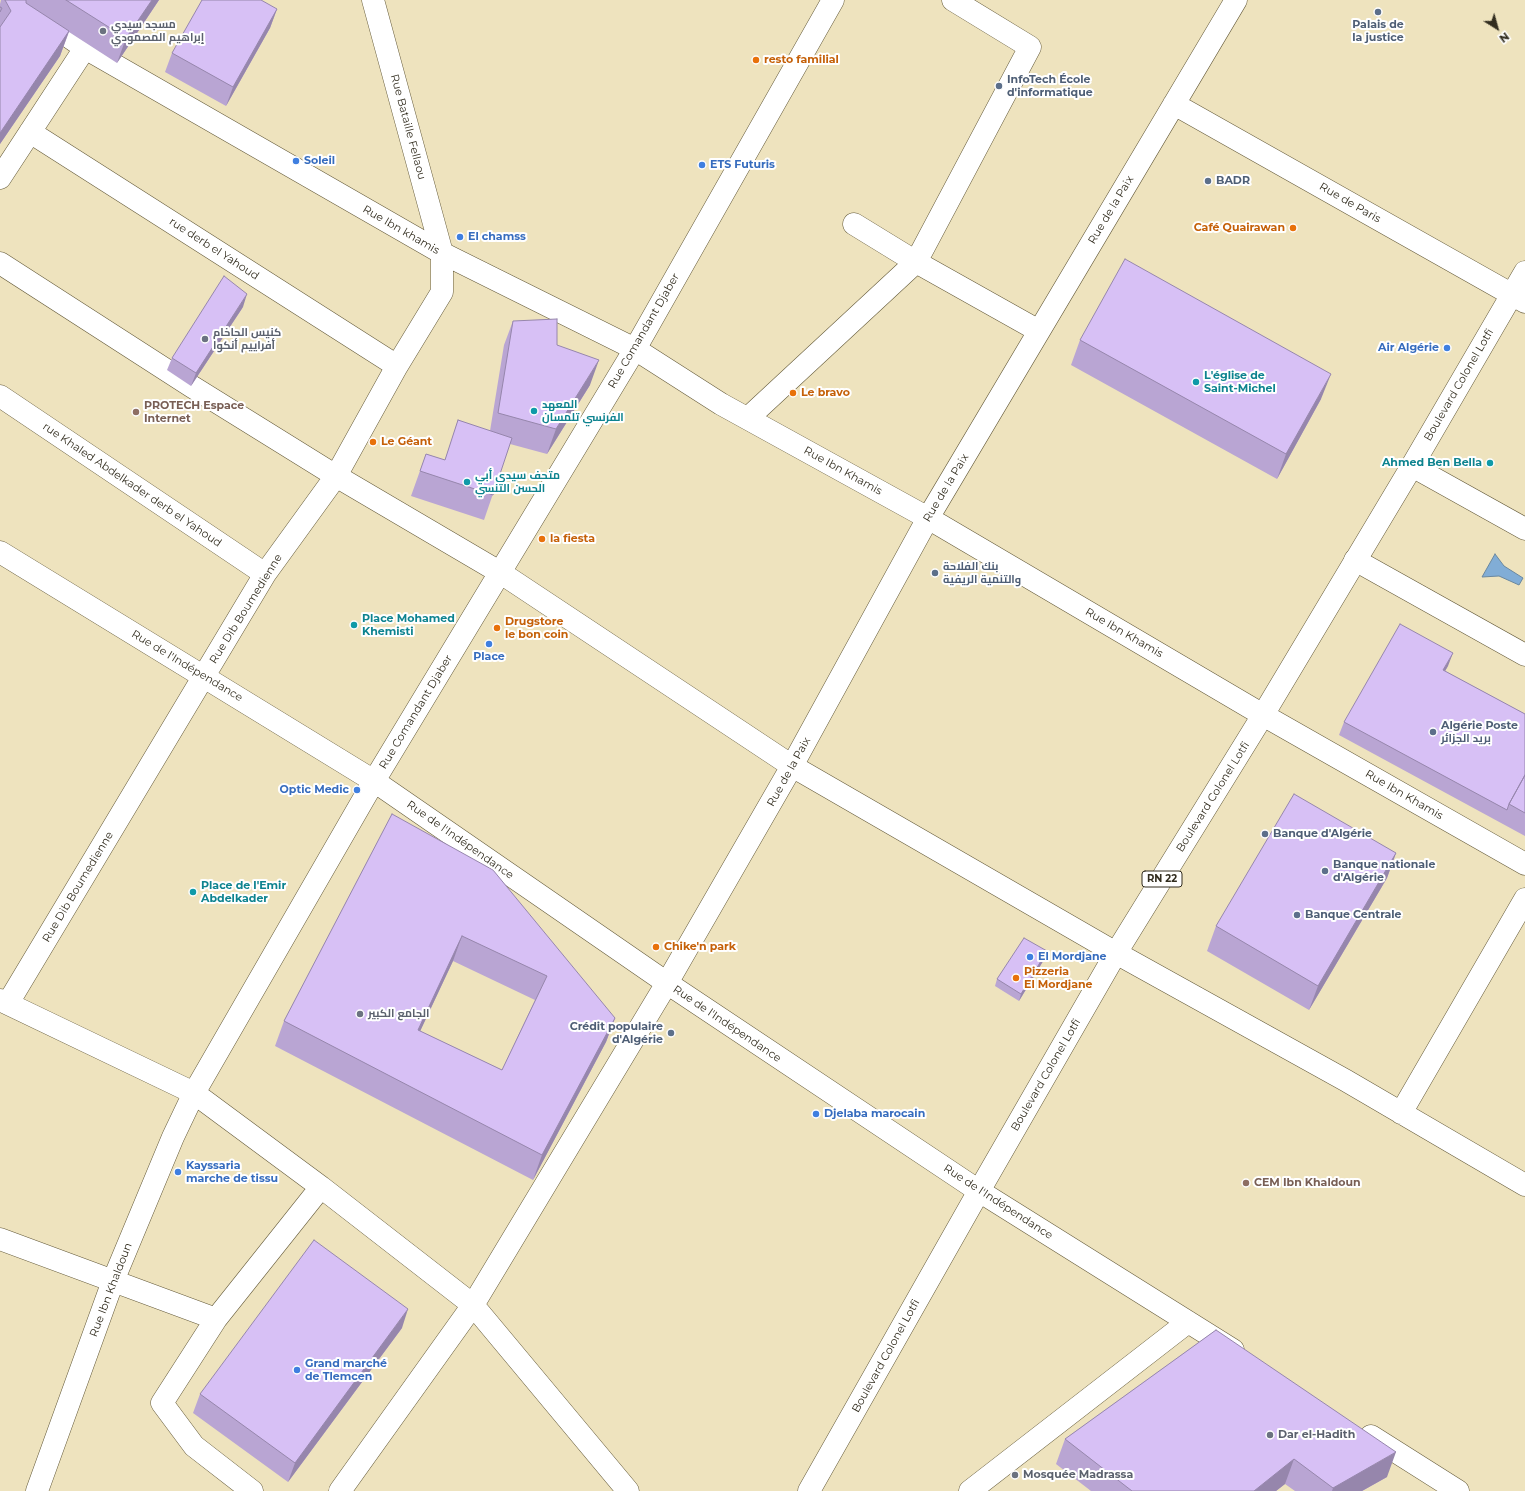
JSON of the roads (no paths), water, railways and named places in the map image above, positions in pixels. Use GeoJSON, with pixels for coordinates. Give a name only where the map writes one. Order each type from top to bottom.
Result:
{"type":"FeatureCollection","features":[{"type":"Feature","properties":{"kind":"street","name":"Rue Ibn khamis"},"geometry":{"type":"LineString","coordinates":[[15,0],[85,48],[442,253],[635,349],[721,404]]}},
{"type":"Feature","properties":{"kind":"street","name":"Rue Bataille Fellaou"},"geometry":{"type":"LineString","coordinates":[[374,0],[442,253]]}},
{"type":"Feature","properties":{"kind":"street","name":"Rue Comandant Djaber"},"geometry":{"type":"LineString","coordinates":[[194,1093],[374,781],[635,349],[833,0]]}},
{"type":"Feature","properties":{"kind":"street"},"geometry":{"type":"LineString","coordinates":[[748,418],[916,262],[1030,47],[952,0]]}},
{"type":"Feature","properties":{"kind":"street","name":"Rue de la Paix"},"geometry":{"type":"LineString","coordinates":[[340,1491],[473,1305],[667,983],[792,766],[928,518],[1236,0]]}},
{"type":"Feature","properties":{"kind":"street"},"geometry":{"type":"LineString","coordinates":[[0,178],[85,48]]}},
{"type":"Feature","properties":{"kind":"street","name":"Rue de Paris"},"geometry":{"type":"LineString","coordinates":[[1174,104],[1518,299]]}},
{"type":"Feature","properties":{"kind":"street","name":"rue derb el Yahoud"},"geometry":{"type":"LineString","coordinates":[[30,132],[397,366]]}},
{"type":"Feature","properties":{"kind":"street"},"geometry":{"type":"LineString","coordinates":[[854,224],[916,262],[1039,331]]}},
{"type":"Feature","properties":{"kind":"street","name":"Rue Dib Boumedienne"},"geometry":{"type":"LineString","coordinates":[[3,1002],[205,677],[265,574],[336,476],[397,366],[442,292],[442,253]]}},
{"type":"Feature","properties":{"kind":"street"},"geometry":{"type":"LineString","coordinates":[[0,263],[191,386],[336,476],[501,573],[792,766],[1116,953],[1401,1112],[1525,1185]]}},
{"type":"Feature","properties":{"kind":"street","name":"Boulevard Colonel Lotfi"},"geometry":{"type":"LineString","coordinates":[[809,1491],[1116,953],[1263,714],[1412,466],[1518,299],[1525,272]]}},
{"type":"Feature","properties":{"kind":"street","name":"rue Khaled Abdelkader derb el Yahoud"},"geometry":{"type":"LineString","coordinates":[[0,396],[265,574]]}},
{"type":"Feature","properties":{"kind":"street","name":"Rue Ibn Khamis"},"geometry":{"type":"LineString","coordinates":[[721,404],[928,518],[1263,714],[1525,864]]}},
{"type":"Feature","properties":{"kind":"street"},"geometry":{"type":"LineString","coordinates":[[1412,466],[1523,528]]}},
{"type":"Feature","properties":{"kind":"street","name":"Rue de l'Indépendance"},"geometry":{"type":"LineString","coordinates":[[0,552],[374,781],[667,983],[979,1191],[1248,1360]]}},
{"type":"Feature","properties":{"kind":"street"},"geometry":{"type":"LineString","coordinates":[[1355,560],[1525,655]]}},
{"type":"Feature","properties":{"kind":"street"},"geometry":{"type":"LineString","coordinates":[[1401,1112],[1525,899]]}},
{"type":"Feature","properties":{"kind":"street"},"geometry":{"type":"LineString","coordinates":[[3,1002],[194,1093],[473,1305],[628,1491]]}},
{"type":"Feature","properties":{"kind":"street","name":"Rue Ibn Khaldoun"},"geometry":{"type":"LineString","coordinates":[[37,1491],[113,1281],[173,1137],[194,1093]]}},
{"type":"Feature","properties":{"kind":"street"},"geometry":{"type":"LineString","coordinates":[[252,1491],[194,1446],[162,1403],[216,1319],[321,1188]]}},
{"type":"Feature","properties":{"kind":"street"},"geometry":{"type":"LineString","coordinates":[[0,1239],[216,1319]]}},
{"type":"Feature","properties":{"kind":"street"},"geometry":{"type":"LineString","coordinates":[[970,1491],[1188,1322]]}},
{"type":"Feature","properties":{"kind":"street"},"geometry":{"type":"LineString","coordinates":[[1357,1428],[1458,1491]]}},
{"type":"Feature","properties":{"kind":"water"},"geometry":{"type":"Polygon","coordinates":[[[1495,554],[1504,566],[1523,578],[1519,585],[1499,576],[1482,577],[1495,554]]]}},
{"type":"Feature","properties":{"kind":"place","name":"Palais de la justice"},"geometry":{"type":"Point","coordinates":[1378,12]}},
{"type":"Feature","properties":{"kind":"place","name":"مسجد سيدي إبراهيم المصمودي"},"geometry":{"type":"Point","coordinates":[103,31]}},
{"type":"Feature","properties":{"kind":"place","name":"resto familial"},"geometry":{"type":"Point","coordinates":[756,60]}},
{"type":"Feature","properties":{"kind":"place","name":"InfoTech École d'informatique"},"geometry":{"type":"Point","coordinates":[999,86]}},
{"type":"Feature","properties":{"kind":"place","name":"Soleil"},"geometry":{"type":"Point","coordinates":[296,161]}},
{"type":"Feature","properties":{"kind":"place","name":"ETS Futuris"},"geometry":{"type":"Point","coordinates":[702,165]}},
{"type":"Feature","properties":{"kind":"place","name":"BADR"},"geometry":{"type":"Point","coordinates":[1208,181]}},
{"type":"Feature","properties":{"kind":"place","name":"Café Quairawan"},"geometry":{"type":"Point","coordinates":[1293,228]}},
{"type":"Feature","properties":{"kind":"place","name":"El chamss"},"geometry":{"type":"Point","coordinates":[460,237]}},
{"type":"Feature","properties":{"kind":"place","name":"كنيس الحاخام أفراييم أنكوا"},"geometry":{"type":"Point","coordinates":[205,339]}},
{"type":"Feature","properties":{"kind":"place","name":"Air Algérie"},"geometry":{"type":"Point","coordinates":[1447,348]}},
{"type":"Feature","properties":{"kind":"place","name":"L'église de Saint-Michel"},"geometry":{"type":"Point","coordinates":[1196,382]}},
{"type":"Feature","properties":{"kind":"place","name":"Le bravo"},"geometry":{"type":"Point","coordinates":[793,393]}},
{"type":"Feature","properties":{"kind":"place","name":"المعهد الفرنسي تلمسان"},"geometry":{"type":"Point","coordinates":[534,411]}},
{"type":"Feature","properties":{"kind":"place","name":"PROTECH Espace Internet"},"geometry":{"type":"Point","coordinates":[136,412]}},
{"type":"Feature","properties":{"kind":"place","name":"Le Géant"},"geometry":{"type":"Point","coordinates":[373,442]}},
{"type":"Feature","properties":{"kind":"place","name":"Ahmed Ben Bella"},"geometry":{"type":"Point","coordinates":[1490,463]}},
{"type":"Feature","properties":{"kind":"place","name":"متحف سيدي أبي الحسن التنسي"},"geometry":{"type":"Point","coordinates":[467,482]}},
{"type":"Feature","properties":{"kind":"place","name":"la fiesta"},"geometry":{"type":"Point","coordinates":[542,539]}},
{"type":"Feature","properties":{"kind":"place","name":"بنك الفلاحة والتنمية الريفية"},"geometry":{"type":"Point","coordinates":[935,573]}},
{"type":"Feature","properties":{"kind":"place","name":"Place Mohamed Khemisti"},"geometry":{"type":"Point","coordinates":[354,625]}},
{"type":"Feature","properties":{"kind":"place","name":"Drugstore le bon coin"},"geometry":{"type":"Point","coordinates":[497,628]}},
{"type":"Feature","properties":{"kind":"place","name":"Place"},"geometry":{"type":"Point","coordinates":[489,644]}},
{"type":"Feature","properties":{"kind":"place","name":"Algérie Poste بريد الجزائر"},"geometry":{"type":"Point","coordinates":[1433,732]}},
{"type":"Feature","properties":{"kind":"place","name":"Optic Medic"},"geometry":{"type":"Point","coordinates":[357,790]}},
{"type":"Feature","properties":{"kind":"place","name":"Banque d'Algérie"},"geometry":{"type":"Point","coordinates":[1265,834]}},
{"type":"Feature","properties":{"kind":"place","name":"Banque nationale d'Algérie"},"geometry":{"type":"Point","coordinates":[1325,871]}},
{"type":"Feature","properties":{"kind":"place","name":"Place de l'Emir Abdelkader"},"geometry":{"type":"Point","coordinates":[193,892]}},
{"type":"Feature","properties":{"kind":"place","name":"Banque Centrale"},"geometry":{"type":"Point","coordinates":[1297,915]}},
{"type":"Feature","properties":{"kind":"place","name":"Chike'n park"},"geometry":{"type":"Point","coordinates":[656,947]}},
{"type":"Feature","properties":{"kind":"place","name":"El Mordjane"},"geometry":{"type":"Point","coordinates":[1030,957]}},
{"type":"Feature","properties":{"kind":"place","name":"Pizzeria El Mordjane"},"geometry":{"type":"Point","coordinates":[1016,978]}},
{"type":"Feature","properties":{"kind":"place","name":"الجامع الكبير"},"geometry":{"type":"Point","coordinates":[360,1014]}},
{"type":"Feature","properties":{"kind":"place","name":"Crédit populaire d'Algérie"},"geometry":{"type":"Point","coordinates":[671,1033]}},
{"type":"Feature","properties":{"kind":"place","name":"Djelaba marocain"},"geometry":{"type":"Point","coordinates":[816,1114]}},
{"type":"Feature","properties":{"kind":"place","name":"Kayssaria marche de tissu"},"geometry":{"type":"Point","coordinates":[178,1172]}},
{"type":"Feature","properties":{"kind":"place","name":"CEM Ibn Khaldoun"},"geometry":{"type":"Point","coordinates":[1246,1183]}},
{"type":"Feature","properties":{"kind":"place","name":"Grand marché de Tlemcen"},"geometry":{"type":"Point","coordinates":[297,1370]}},
{"type":"Feature","properties":{"kind":"place","name":"Dar el-Hadith"},"geometry":{"type":"Point","coordinates":[1270,1435]}},
{"type":"Feature","properties":{"kind":"place","name":"Mosquée Madrassa"},"geometry":{"type":"Point","coordinates":[1015,1475]}}]}
